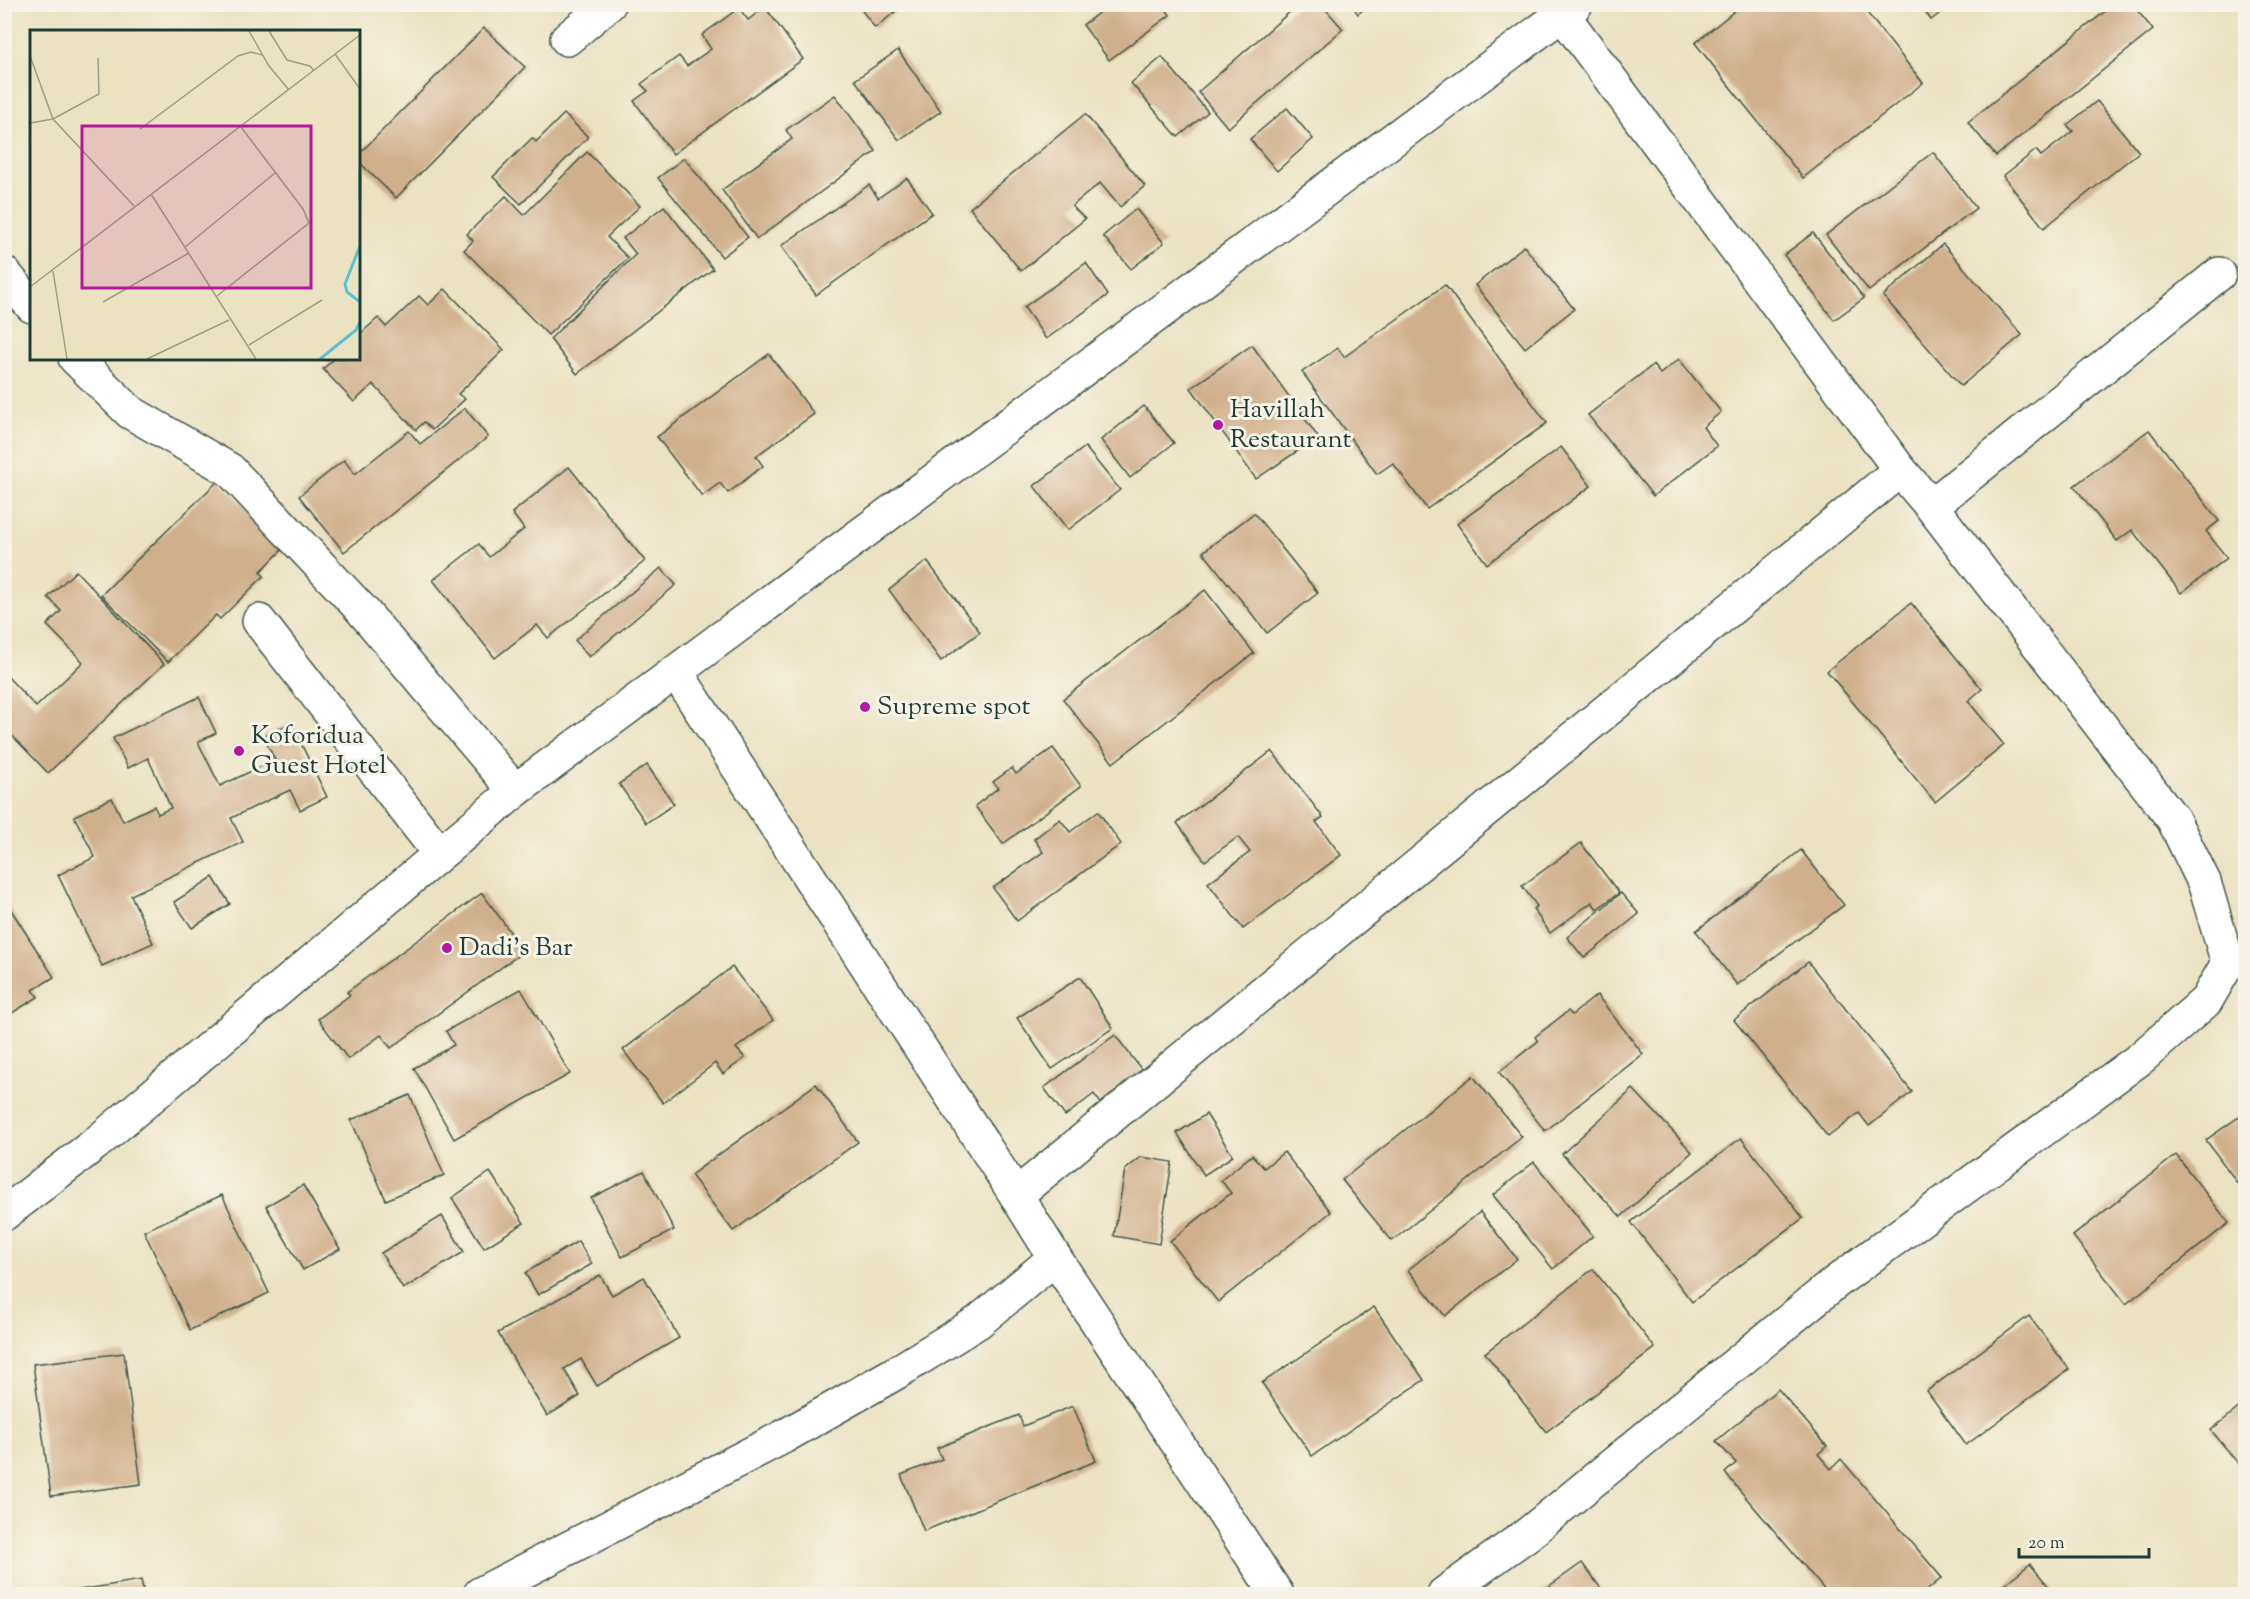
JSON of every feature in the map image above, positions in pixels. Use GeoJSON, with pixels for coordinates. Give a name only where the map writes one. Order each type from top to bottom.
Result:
{"type":"FeatureCollection","features":[{"type":"Feature","properties":{"kind":"street"},"geometry":{"type":"LineString","coordinates":[[567,39],[609,4]]}},
{"type":"Feature","properties":{"kind":"street"},"geometry":{"type":"LineString","coordinates":[[4,1214],[95,1144],[515,791],[1570,10],[1900,470],[1931,506],[2173,819],[2204,882],[2228,963],[2206,1001],[2141,1058],[1836,1282],[1528,1534],[1444,1594]]}},
{"type":"Feature","properties":{"kind":"street"},"geometry":{"type":"LineString","coordinates":[[4,273],[30,304]]}},
{"type":"Feature","properties":{"kind":"street"},"geometry":{"type":"LineString","coordinates":[[1931,506],[2219,274]]}},
{"type":"Feature","properties":{"kind":"street"},"geometry":{"type":"LineString","coordinates":[[77,360],[130,412],[230,470],[361,609],[515,791]]}},
{"type":"Feature","properties":{"kind":"street"},"geometry":{"type":"LineString","coordinates":[[1016,1195],[1900,470]]}},
{"type":"Feature","properties":{"kind":"street"},"geometry":{"type":"LineString","coordinates":[[259,621],[440,853]]}},
{"type":"Feature","properties":{"kind":"street"},"geometry":{"type":"LineString","coordinates":[[676,672],[1016,1195],[1054,1258],[1277,1594]]}},
{"type":"Feature","properties":{"kind":"street"},"geometry":{"type":"LineString","coordinates":[[480,1594],[783,1437],[899,1371],[978,1322],[1054,1258]]}},
{"type":"Feature","properties":{"kind":"building"},"geometry":{"type":"Polygon","coordinates":[[[857,4],[905,4],[875,28],[857,4]]]}},
{"type":"Feature","properties":{"kind":"building"},"geometry":{"type":"Polygon","coordinates":[[[1110,4],[1163,4],[1170,15],[1109,60],[1083,25],[1110,4]]]}},
{"type":"Feature","properties":{"kind":"building"},"geometry":{"type":"Polygon","coordinates":[[[1299,4],[1321,4],[1343,29],[1228,128],[1198,92],[1299,4]]]}},
{"type":"Feature","properties":{"kind":"building"},"geometry":{"type":"Polygon","coordinates":[[[1351,4],[1370,4],[1358,14],[1351,4]]]}},
{"type":"Feature","properties":{"kind":"building"},"geometry":{"type":"Polygon","coordinates":[[[1743,4],[1860,4],[1923,83],[1803,178],[1695,43],[1743,4]]]}},
{"type":"Feature","properties":{"kind":"building"},"geometry":{"type":"Polygon","coordinates":[[[1919,4],[1952,4],[1931,20],[1919,4]]]}},
{"type":"Feature","properties":{"kind":"building"},"geometry":{"type":"Polygon","coordinates":[[[2113,5],[2133,5],[2153,30],[1996,156],[1968,122],[2113,5]]]}},
{"type":"Feature","properties":{"kind":"building"},"geometry":{"type":"Polygon","coordinates":[[[765,7],[803,59],[673,154],[634,101],[648,91],[641,84],[679,56],[687,66],[711,49],[702,35],[739,8],[748,20],[765,7]]]}},
{"type":"Feature","properties":{"kind":"building"},"geometry":{"type":"Polygon","coordinates":[[[484,28],[525,67],[396,198],[360,163],[360,153],[484,28]]]}},
{"type":"Feature","properties":{"kind":"building"},"geometry":{"type":"Polygon","coordinates":[[[898,50],[941,111],[899,140],[855,80],[898,50]]]}},
{"type":"Feature","properties":{"kind":"building"},"geometry":{"type":"Polygon","coordinates":[[[1162,57],[1208,112],[1178,137],[1131,83],[1162,57]]]}},
{"type":"Feature","properties":{"kind":"building"},"geometry":{"type":"Polygon","coordinates":[[[835,95],[876,151],[757,239],[722,190],[792,139],[786,130],[835,95]]]}},
{"type":"Feature","properties":{"kind":"building"},"geometry":{"type":"Polygon","coordinates":[[[2097,101],[2139,152],[2044,228],[2003,176],[2036,150],[2041,156],[2073,131],[2067,125],[2097,101]]]}},
{"type":"Feature","properties":{"kind":"building"},"geometry":{"type":"Polygon","coordinates":[[[1287,108],[1313,139],[1277,171],[1250,139],[1287,108]]]}},
{"type":"Feature","properties":{"kind":"building"},"geometry":{"type":"Polygon","coordinates":[[[564,114],[588,137],[521,204],[493,177],[532,138],[536,142],[564,114]]]}},
{"type":"Feature","properties":{"kind":"building"},"geometry":{"type":"Polygon","coordinates":[[[1085,114],[1145,186],[1120,207],[1100,183],[1072,206],[1085,219],[1021,271],[970,208],[1085,114]]]}},
{"type":"Feature","properties":{"kind":"building"},"geometry":{"type":"Polygon","coordinates":[[[587,152],[640,206],[607,237],[628,258],[548,335],[464,250],[473,241],[467,234],[506,196],[524,215],[587,152]]]}},
{"type":"Feature","properties":{"kind":"building"},"geometry":{"type":"Polygon","coordinates":[[[1933,152],[1976,208],[1869,291],[1826,235],[1933,152]]]}},
{"type":"Feature","properties":{"kind":"building"},"geometry":{"type":"Polygon","coordinates":[[[684,158],[748,237],[722,257],[658,178],[684,158]]]}},
{"type":"Feature","properties":{"kind":"building"},"geometry":{"type":"Polygon","coordinates":[[[907,178],[932,213],[816,295],[781,246],[869,185],[878,198],[907,178]]]}},
{"type":"Feature","properties":{"kind":"building"},"geometry":{"type":"Polygon","coordinates":[[[664,206],[713,269],[577,374],[550,339],[636,254],[623,238],[664,206]]]}},
{"type":"Feature","properties":{"kind":"building"},"geometry":{"type":"Polygon","coordinates":[[[1136,209],[1164,243],[1131,269],[1103,236],[1136,209]]]}},
{"type":"Feature","properties":{"kind":"building"},"geometry":{"type":"Polygon","coordinates":[[[1813,233],[1864,298],[1834,320],[1784,255],[1813,233]]]}},
{"type":"Feature","properties":{"kind":"building"},"geometry":{"type":"Polygon","coordinates":[[[1943,244],[2022,335],[1961,386],[1883,296],[1943,244]]]}},
{"type":"Feature","properties":{"kind":"building"},"geometry":{"type":"Polygon","coordinates":[[[1524,246],[1574,309],[1525,348],[1475,285],[1524,246]]]}},
{"type":"Feature","properties":{"kind":"building"},"geometry":{"type":"Polygon","coordinates":[[[1086,263],[1108,295],[1046,339],[1024,307],[1086,263]]]}},
{"type":"Feature","properties":{"kind":"building"},"geometry":{"type":"Polygon","coordinates":[[[1445,285],[1547,423],[1427,509],[1393,463],[1377,474],[1302,372],[1338,348],[1344,357],[1445,285]]]}},
{"type":"Feature","properties":{"kind":"building"},"geometry":{"type":"Polygon","coordinates":[[[445,289],[504,350],[458,394],[465,399],[432,430],[424,422],[416,430],[373,384],[354,402],[323,369],[333,360],[360,360],[360,334],[378,318],[386,327],[419,296],[428,305],[445,289]]]}},
{"type":"Feature","properties":{"kind":"building"},"geometry":{"type":"Polygon","coordinates":[[[1252,345],[1318,437],[1256,479],[1191,388],[1252,345]]]}},
{"type":"Feature","properties":{"kind":"building"},"geometry":{"type":"Polygon","coordinates":[[[769,354],[814,414],[756,456],[763,466],[728,493],[720,483],[702,496],[657,437],[769,354]]]}},
{"type":"Feature","properties":{"kind":"building"},"geometry":{"type":"Polygon","coordinates":[[[1679,359],[1721,412],[1703,427],[1717,446],[1653,496],[1588,415],[1653,365],[1660,374],[1679,359]]]}},
{"type":"Feature","properties":{"kind":"building"},"geometry":{"type":"Polygon","coordinates":[[[1144,406],[1174,443],[1130,478],[1101,440],[1144,406]]]}},
{"type":"Feature","properties":{"kind":"building"},"geometry":{"type":"Polygon","coordinates":[[[465,408],[488,437],[344,552],[299,496],[344,460],[355,474],[409,431],[420,444],[465,408]]]}},
{"type":"Feature","properties":{"kind":"building"},"geometry":{"type":"Polygon","coordinates":[[[2149,430],[2219,521],[2206,531],[2227,558],[2181,593],[2132,530],[2117,541],[2074,486],[2149,430]]]}},
{"type":"Feature","properties":{"kind":"building"},"geometry":{"type":"Polygon","coordinates":[[[1085,447],[1120,490],[1068,530],[1034,486],[1085,447]]]}},
{"type":"Feature","properties":{"kind":"building"},"geometry":{"type":"Polygon","coordinates":[[[1561,447],[1591,486],[1487,564],[1457,524],[1561,447]]]}},
{"type":"Feature","properties":{"kind":"building"},"geometry":{"type":"Polygon","coordinates":[[[569,467],[645,561],[548,638],[537,625],[495,658],[433,580],[479,544],[489,557],[524,529],[512,513],[569,467]]]}},
{"type":"Feature","properties":{"kind":"building"},"geometry":{"type":"Polygon","coordinates":[[[219,480],[285,547],[260,572],[264,576],[220,619],[216,615],[168,662],[101,595],[219,480]]]}},
{"type":"Feature","properties":{"kind":"building"},"geometry":{"type":"Polygon","coordinates":[[[1254,513],[1318,593],[1267,633],[1203,552],[1254,513]]]}},
{"type":"Feature","properties":{"kind":"building"},"geometry":{"type":"Polygon","coordinates":[[[927,561],[980,632],[941,661],[889,590],[927,561]]]}},
{"type":"Feature","properties":{"kind":"building"},"geometry":{"type":"Polygon","coordinates":[[[661,568],[676,585],[589,657],[575,640],[661,568]]]}},
{"type":"Feature","properties":{"kind":"building"},"geometry":{"type":"Polygon","coordinates":[[[76,571],[164,664],[48,773],[4,727],[4,673],[36,707],[83,662],[47,625],[61,611],[48,597],[76,571]]]}},
{"type":"Feature","properties":{"kind":"building"},"geometry":{"type":"Polygon","coordinates":[[[1205,590],[1254,653],[1113,763],[1063,699],[1205,590]]]}},
{"type":"Feature","properties":{"kind":"building"},"geometry":{"type":"Polygon","coordinates":[[[1911,603],[1982,689],[1968,701],[2004,745],[1935,802],[1827,671],[1911,603]]]}},
{"type":"Feature","properties":{"kind":"building"},"geometry":{"type":"Polygon","coordinates":[[[199,697],[216,733],[198,742],[220,786],[275,760],[263,736],[291,723],[327,797],[300,810],[290,790],[231,818],[243,842],[131,895],[153,943],[102,966],[58,875],[95,857],[74,816],[112,798],[123,821],[154,806],[158,814],[171,808],[148,758],[128,768],[113,738],[199,697]]]}},
{"type":"Feature","properties":{"kind":"building"},"geometry":{"type":"Polygon","coordinates":[[[1053,748],[1081,786],[1003,844],[975,806],[998,788],[993,782],[1012,768],[1016,774],[1053,748]]]}},
{"type":"Feature","properties":{"kind":"building"},"geometry":{"type":"Polygon","coordinates":[[[1272,751],[1323,817],[1316,822],[1341,855],[1243,929],[1208,883],[1250,852],[1238,837],[1205,861],[1177,823],[1272,751]]]}},
{"type":"Feature","properties":{"kind":"building"},"geometry":{"type":"Polygon","coordinates":[[[647,765],[674,804],[646,823],[619,784],[647,765]]]}},
{"type":"Feature","properties":{"kind":"building"},"geometry":{"type":"Polygon","coordinates":[[[1098,811],[1121,844],[1017,921],[993,888],[1043,852],[1034,839],[1060,819],[1070,832],[1098,811]]]}},
{"type":"Feature","properties":{"kind":"building"},"geometry":{"type":"Polygon","coordinates":[[[1581,843],[1619,893],[1597,909],[1592,902],[1550,933],[1533,909],[1537,906],[1522,886],[1581,843]]]}},
{"type":"Feature","properties":{"kind":"building"},"geometry":{"type":"Polygon","coordinates":[[[1801,850],[1844,905],[1737,985],[1696,931],[1801,850]]]}},
{"type":"Feature","properties":{"kind":"building"},"geometry":{"type":"Polygon","coordinates":[[[213,877],[230,904],[192,928],[174,902],[213,877]]]}},
{"type":"Feature","properties":{"kind":"building"},"geometry":{"type":"Polygon","coordinates":[[[482,893],[524,951],[391,1048],[381,1035],[348,1059],[318,1019],[350,995],[347,992],[482,893]]]}},
{"type":"Feature","properties":{"kind":"building"},"geometry":{"type":"Polygon","coordinates":[[[1621,893],[1639,914],[1584,958],[1567,937],[1621,893]]]}},
{"type":"Feature","properties":{"kind":"building"},"geometry":{"type":"Polygon","coordinates":[[[4,899],[54,977],[33,990],[38,997],[4,1018],[4,899]]]}},
{"type":"Feature","properties":{"kind":"building"},"geometry":{"type":"Polygon","coordinates":[[[1808,962],[1912,1092],[1869,1126],[1859,1113],[1828,1137],[1734,1020],[1808,962]]]}},
{"type":"Feature","properties":{"kind":"building"},"geometry":{"type":"Polygon","coordinates":[[[732,967],[773,1020],[736,1048],[745,1058],[723,1074],[715,1063],[663,1103],[623,1050],[732,967]]]}},
{"type":"Feature","properties":{"kind":"building"},"geometry":{"type":"Polygon","coordinates":[[[1080,977],[1113,1028],[1052,1069],[1017,1018],[1080,977]]]}},
{"type":"Feature","properties":{"kind":"building"},"geometry":{"type":"Polygon","coordinates":[[[521,989],[570,1074],[454,1139],[414,1068],[454,1045],[446,1031],[521,989]]]}},
{"type":"Feature","properties":{"kind":"building"},"geometry":{"type":"Polygon","coordinates":[[[1597,995],[1643,1054],[1545,1131],[1499,1072],[1538,1041],[1535,1037],[1568,1011],[1572,1015],[1597,995]]]}},
{"type":"Feature","properties":{"kind":"building"},"geometry":{"type":"Polygon","coordinates":[[[1115,1035],[1145,1074],[1103,1106],[1094,1094],[1065,1116],[1044,1088],[1115,1035]]]}},
{"type":"Feature","properties":{"kind":"building"},"geometry":{"type":"Polygon","coordinates":[[[1473,1076],[1522,1137],[1392,1241],[1342,1180],[1473,1076]]]}},
{"type":"Feature","properties":{"kind":"building"},"geometry":{"type":"Polygon","coordinates":[[[816,1084],[858,1142],[733,1231],[691,1175],[816,1084]]]}},
{"type":"Feature","properties":{"kind":"building"},"geometry":{"type":"Polygon","coordinates":[[[1633,1089],[1692,1152],[1621,1217],[1562,1154],[1633,1089]]]}},
{"type":"Feature","properties":{"kind":"building"},"geometry":{"type":"Polygon","coordinates":[[[410,1095],[444,1175],[386,1200],[351,1120],[410,1095]]]}},
{"type":"Feature","properties":{"kind":"building"},"geometry":{"type":"Polygon","coordinates":[[[2246,1112],[2246,1195],[2206,1140],[2246,1112]]]}},
{"type":"Feature","properties":{"kind":"building"},"geometry":{"type":"Polygon","coordinates":[[[1206,1114],[1233,1156],[1204,1175],[1177,1133],[1206,1114]]]}},
{"type":"Feature","properties":{"kind":"building"},"geometry":{"type":"Polygon","coordinates":[[[1741,1138],[1803,1218],[1692,1302],[1631,1222],[1741,1138]]]}},
{"type":"Feature","properties":{"kind":"building"},"geometry":{"type":"Polygon","coordinates":[[[1284,1152],[1331,1212],[1218,1302],[1170,1241],[1231,1193],[1221,1180],[1252,1155],[1264,1168],[1284,1152]]]}},
{"type":"Feature","properties":{"kind":"building"},"geometry":{"type":"Polygon","coordinates":[[[2176,1155],[2229,1223],[2126,1304],[2073,1236],[2176,1155]]]}},
{"type":"Feature","properties":{"kind":"building"},"geometry":{"type":"Polygon","coordinates":[[[1141,1157],[1172,1162],[1159,1244],[1114,1236],[1125,1170],[1141,1157]]]}},
{"type":"Feature","properties":{"kind":"building"},"geometry":{"type":"Polygon","coordinates":[[[1534,1162],[1593,1236],[1553,1269],[1493,1195],[1534,1162]]]}},
{"type":"Feature","properties":{"kind":"building"},"geometry":{"type":"Polygon","coordinates":[[[644,1171],[674,1230],[622,1257],[591,1198],[644,1171]]]}},
{"type":"Feature","properties":{"kind":"building"},"geometry":{"type":"Polygon","coordinates":[[[490,1172],[524,1223],[484,1248],[452,1198],[490,1172]]]}},
{"type":"Feature","properties":{"kind":"building"},"geometry":{"type":"Polygon","coordinates":[[[303,1185],[340,1249],[303,1270],[266,1206],[303,1185]]]}},
{"type":"Feature","properties":{"kind":"building"},"geometry":{"type":"Polygon","coordinates":[[[222,1195],[269,1293],[190,1330],[144,1231],[222,1195]]]}},
{"type":"Feature","properties":{"kind":"building"},"geometry":{"type":"Polygon","coordinates":[[[1480,1212],[1517,1259],[1445,1316],[1408,1270],[1480,1212]]]}},
{"type":"Feature","properties":{"kind":"building"},"geometry":{"type":"Polygon","coordinates":[[[442,1216],[464,1252],[403,1289],[381,1253],[442,1216]]]}},
{"type":"Feature","properties":{"kind":"building"},"geometry":{"type":"Polygon","coordinates":[[[578,1241],[592,1264],[538,1295],[525,1273],[578,1241]]]}},
{"type":"Feature","properties":{"kind":"building"},"geometry":{"type":"Polygon","coordinates":[[[1593,1269],[1655,1348],[1546,1432],[1485,1353],[1593,1269]]]}},
{"type":"Feature","properties":{"kind":"building"},"geometry":{"type":"Polygon","coordinates":[[[600,1275],[612,1295],[644,1277],[679,1338],[597,1386],[581,1359],[564,1369],[580,1396],[547,1416],[498,1333],[600,1275]]]}},
{"type":"Feature","properties":{"kind":"building"},"geometry":{"type":"Polygon","coordinates":[[[1374,1307],[1424,1380],[1312,1456],[1262,1383],[1374,1307]]]}},
{"type":"Feature","properties":{"kind":"building"},"geometry":{"type":"Polygon","coordinates":[[[2029,1316],[2069,1369],[1966,1445],[1927,1391],[2029,1316]]]}},
{"type":"Feature","properties":{"kind":"building"},"geometry":{"type":"Polygon","coordinates":[[[124,1353],[141,1484],[51,1496],[33,1364],[124,1353]]]}},
{"type":"Feature","properties":{"kind":"building"},"geometry":{"type":"Polygon","coordinates":[[[1778,1389],[1827,1446],[1818,1454],[1831,1469],[1841,1459],[1942,1578],[1925,1592],[1927,1594],[1828,1594],[1725,1473],[1736,1463],[1716,1441],[1778,1389]]]}},
{"type":"Feature","properties":{"kind":"building"},"geometry":{"type":"Polygon","coordinates":[[[2246,1402],[2246,1473],[2211,1430],[2246,1402]]]}},
{"type":"Feature","properties":{"kind":"building"},"geometry":{"type":"Polygon","coordinates":[[[1073,1406],[1096,1461],[924,1531],[901,1475],[942,1459],[937,1448],[1019,1415],[1023,1426],[1073,1406]]]}},
{"type":"Feature","properties":{"kind":"building"},"geometry":{"type":"Polygon","coordinates":[[[1582,1563],[1605,1594],[1538,1594],[1582,1563]]]}},
{"type":"Feature","properties":{"kind":"building"},"geometry":{"type":"Polygon","coordinates":[[[2030,1564],[2055,1594],[1992,1594],[2030,1564]]]}},
{"type":"Feature","properties":{"kind":"building"},"geometry":{"type":"Polygon","coordinates":[[[141,1580],[144,1594],[68,1594],[67,1592],[141,1580]]]}},
{"type":"Feature","properties":{"kind":"place","name":"Havillah Restaurant"},"geometry":{"type":"Point","coordinates":[1218,425]}},
{"type":"Feature","properties":{"kind":"place","name":"Supreme spot"},"geometry":{"type":"Point","coordinates":[865,707]}},
{"type":"Feature","properties":{"kind":"place","name":"Koforidua Guest Hotel"},"geometry":{"type":"Point","coordinates":[239,751]}},
{"type":"Feature","properties":{"kind":"place","name":"Dadi's Bar"},"geometry":{"type":"Point","coordinates":[447,948]}}]}
